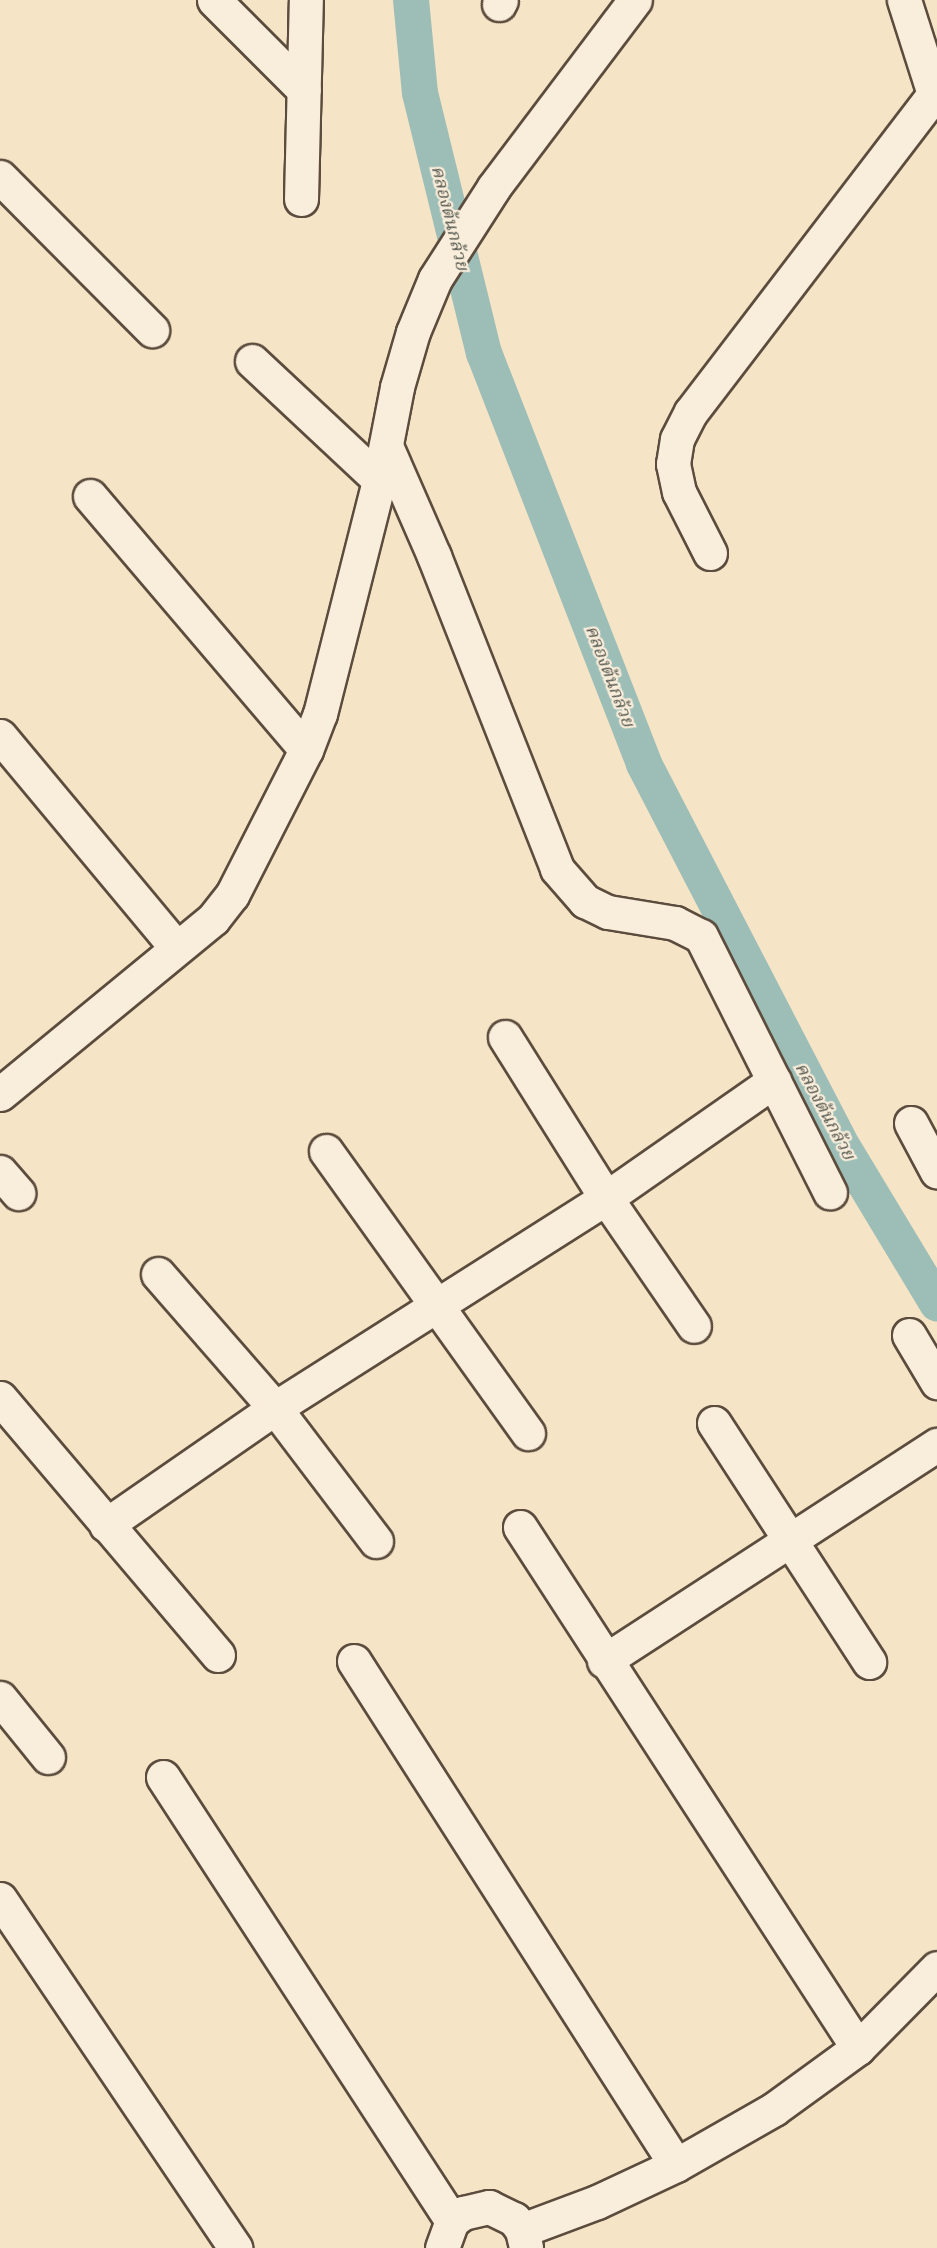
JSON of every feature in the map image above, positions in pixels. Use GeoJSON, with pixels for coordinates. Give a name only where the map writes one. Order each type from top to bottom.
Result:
{"type":"FeatureCollection","features":[{"type":"Feature","properties":{"kind":"street"},"geometry":{"type":"LineString","coordinates":[[214,0],[304,90]]}},
{"type":"Feature","properties":{"kind":"street"},"geometry":{"type":"LineString","coordinates":[[301,199],[306,0]]}},
{"type":"Feature","properties":{"kind":"street"},"geometry":{"type":"LineString","coordinates":[[4,1082],[175,946],[213,919],[232,895],[306,750],[329,679],[413,332],[435,279],[461,234],[636,0]]}},
{"type":"Feature","properties":{"kind":"street"},"geometry":{"type":"LineString","coordinates":[[710,553],[679,492],[673,464],[677,439],[705,393],[935,94],[903,0]]}},
{"type":"Feature","properties":{"kind":"street"},"geometry":{"type":"LineString","coordinates":[[0,177],[152,330]]}},
{"type":"Feature","properties":{"kind":"street"},"geometry":{"type":"LineString","coordinates":[[252,361],[379,480]]}},
{"type":"Feature","properties":{"kind":"street"},"geometry":{"type":"LineString","coordinates":[[386,446],[434,556],[557,869],[585,901],[608,912],[675,923],[701,936],[830,1192]]}},
{"type":"Feature","properties":{"kind":"street"},"geometry":{"type":"LineString","coordinates":[[90,496],[306,750]]}},
{"type":"Feature","properties":{"kind":"street"},"geometry":{"type":"LineString","coordinates":[[0,736],[175,946]]}},
{"type":"Feature","properties":{"kind":"street"},"geometry":{"type":"LineString","coordinates":[[505,1037],[606,1198],[694,1326]]}},
{"type":"Feature","properties":{"kind":"street"},"geometry":{"type":"LineString","coordinates":[[106,1525],[275,1408],[437,1308],[606,1198],[774,1081]]}},
{"type":"Feature","properties":{"kind":"street"},"geometry":{"type":"LineString","coordinates":[[911,1124],[937,1172]]}},
{"type":"Feature","properties":{"kind":"street"},"geometry":{"type":"LineString","coordinates":[[326,1151],[528,1433]]}},
{"type":"Feature","properties":{"kind":"street"},"geometry":{"type":"LineString","coordinates":[[158,1274],[275,1408],[376,1541]]}},
{"type":"Feature","properties":{"kind":"street"},"geometry":{"type":"LineString","coordinates":[[909,1335],[937,1382]]}},
{"type":"Feature","properties":{"kind":"street"},"geometry":{"type":"LineString","coordinates":[[0,1398],[218,1655]]}},
{"type":"Feature","properties":{"kind":"street"},"geometry":{"type":"LineString","coordinates":[[714,1423],[788,1542],[868,1662]]}},
{"type":"Feature","properties":{"kind":"street"},"geometry":{"type":"LineString","coordinates":[[604,1661],[937,1445]]}},
{"type":"Feature","properties":{"kind":"street"},"geometry":{"type":"LineString","coordinates":[[520,1527],[604,1661],[858,2048]]}},
{"type":"Feature","properties":{"kind":"street"},"geometry":{"type":"LineString","coordinates":[[354,1661],[676,2165]]}},
{"type":"Feature","properties":{"kind":"street"},"geometry":{"type":"LineString","coordinates":[[0,1698],[48,1757]]}},
{"type":"Feature","properties":{"kind":"street"},"geometry":{"type":"LineString","coordinates":[[164,1777],[447,2235],[463,2212],[489,2207],[514,2219],[524,2239],[676,2165],[774,2109],[858,2048],[937,1968]]}},
{"type":"Feature","properties":{"kind":"street"},"geometry":{"type":"LineString","coordinates":[[0,1899],[235,2248]]}},
{"type":"Feature","properties":{"kind":"waterway","name":"คลองต้นกล้วย"},"geometry":{"type":"LineString","coordinates":[[411,0],[420,93],[484,353],[644,764],[838,1139],[937,1303]]}}]}
